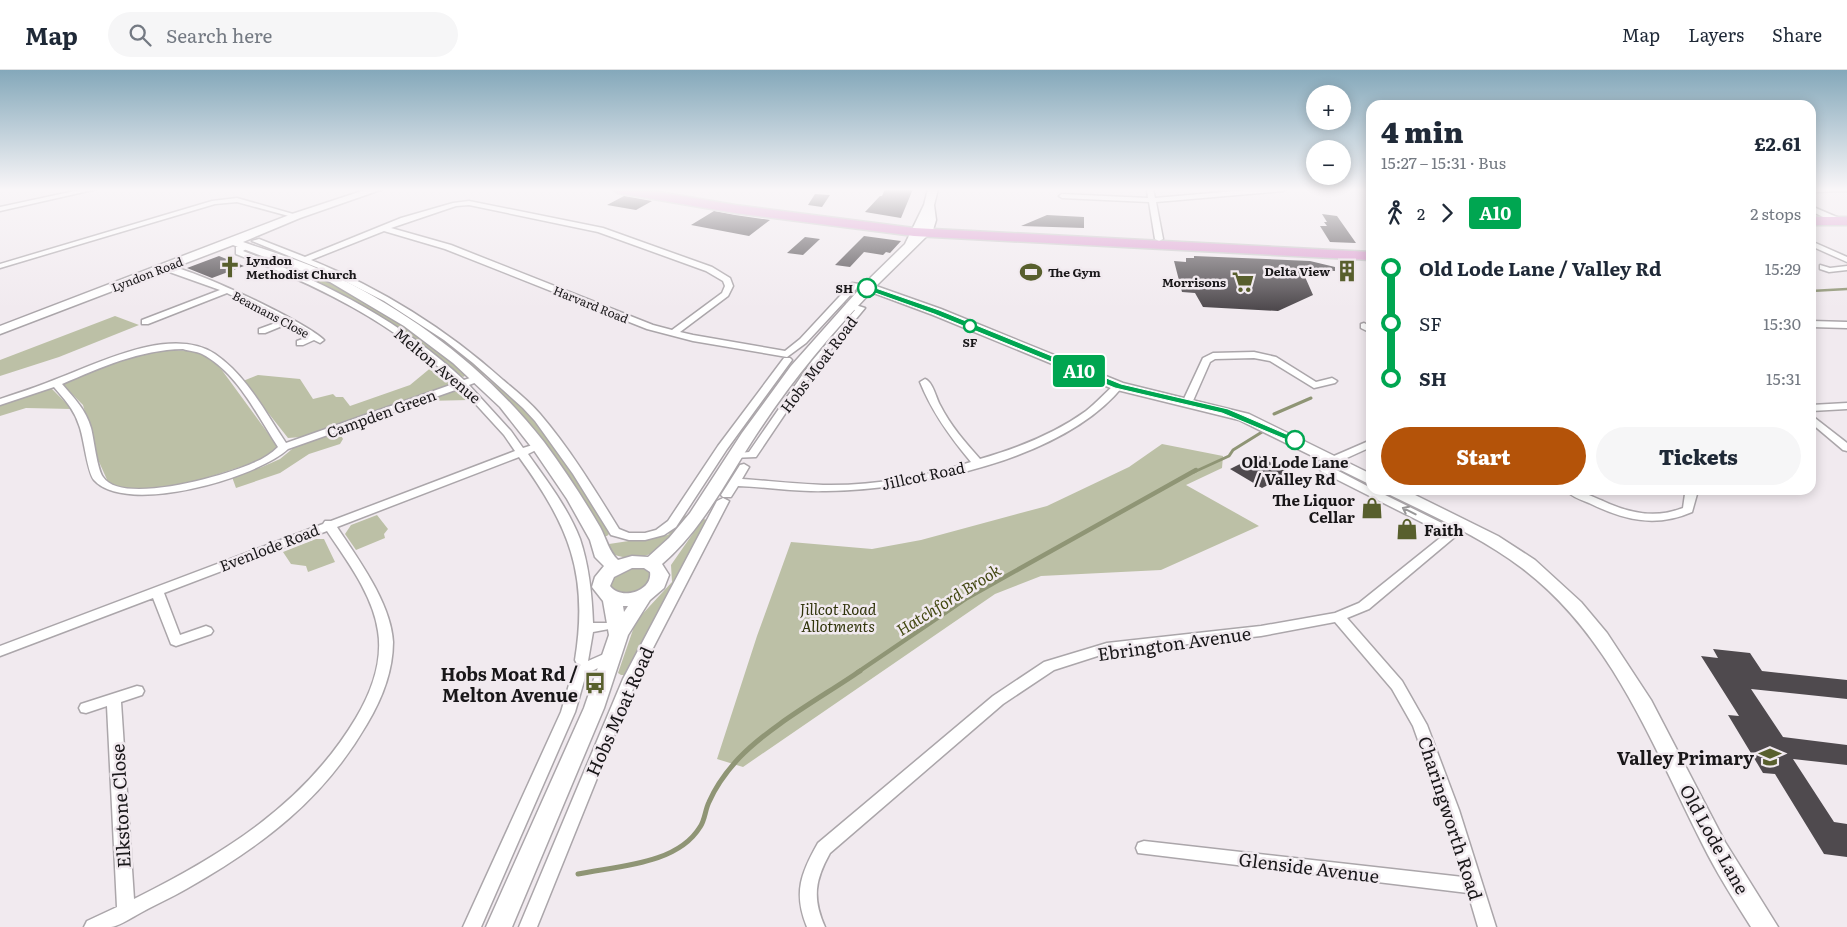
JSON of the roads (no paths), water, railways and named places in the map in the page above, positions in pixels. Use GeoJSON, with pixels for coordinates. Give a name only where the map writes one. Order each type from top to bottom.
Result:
{"type":"FeatureCollection","features":[{"type":"Feature","properties":{"kind":"highway"},"geometry":{"type":"LineString","coordinates":[[922,229],[1006,232],[1163,242],[1206,248],[1366,256]]}},
{"type":"Feature","properties":{"kind":"highway"},"geometry":{"type":"LineString","coordinates":[[922,229],[1046,240],[1366,249]]}},
{"type":"Feature","properties":{"kind":"street"},"geometry":{"type":"LineString","coordinates":[[0,266],[126,229]]}},
{"type":"Feature","properties":{"kind":"street","name":"Lyndon Road"},"geometry":{"type":"LineString","coordinates":[[0,330],[164,267],[249,243],[273,229]]}},
{"type":"Feature","properties":{"kind":"street"},"geometry":{"type":"LineString","coordinates":[[308,263],[381,229]]}},
{"type":"Feature","properties":{"kind":"street","name":"Harvard Road"},"geometry":{"type":"LineString","coordinates":[[386,229],[448,247],[510,270],[601,309],[674,333],[790,360]]}},
{"type":"Feature","properties":{"kind":"street"},"geometry":{"type":"LineString","coordinates":[[595,229],[662,251],[720,274],[727,280],[729,286],[725,294],[674,333]]}},
{"type":"Feature","properties":{"kind":"street","name":"Hobs Moat Road"},"geometry":{"type":"LineString","coordinates":[[621,535],[644,536],[660,534],[672,524],[722,448],[790,360],[849,306],[922,229]]}},
{"type":"Feature","properties":{"kind":"street"},"geometry":{"type":"LineString","coordinates":[[1160,229],[1163,242]]}},
{"type":"Feature","properties":{"kind":"street","name":"Melton Avenue"},"geometry":{"type":"LineString","coordinates":[[472,927],[568,712],[581,665],[587,628],[586,591],[577,548],[556,502],[524,452],[498,419],[464,383],[406,335],[381,318],[303,276],[239,252],[238,249],[249,243],[308,263],[388,298],[445,334],[491,373],[538,418],[615,532],[621,535]]}},
{"type":"Feature","properties":{"kind":"street"},"geometry":{"type":"LineString","coordinates":[[1816,245],[1847,260]]}},
{"type":"Feature","properties":{"kind":"street","name":"Melton Avenue"},"geometry":{"type":"LineString","coordinates":[[308,263],[408,323],[479,378],[505,404],[539,446],[575,499],[599,540],[604,556],[615,567]]}},
{"type":"Feature","properties":{"kind":"street","name":"Beamans Close"},"geometry":{"type":"LineString","coordinates":[[164,267],[196,276],[228,290],[317,338],[300,343]]}},
{"type":"Feature","properties":{"kind":"street"},"geometry":{"type":"LineString","coordinates":[[1823,267],[1829,270],[1847,268]]}},
{"type":"Feature","properties":{"kind":"street","name":"Hobs Moat Road"},"geometry":{"type":"LineString","coordinates":[[808,344],[834,305],[855,285],[867,288]]}},
{"type":"Feature","properties":{"kind":"street"},"geometry":{"type":"LineString","coordinates":[[867,288],[937,312],[1118,386],[1244,417],[1366,477]]}},
{"type":"Feature","properties":{"kind":"street","name":"Beamans Close"},"geometry":{"type":"LineString","coordinates":[[145,322],[228,290]]}},
{"type":"Feature","properties":{"kind":"street","name":"Hobs Moat Road"},"geometry":{"type":"LineString","coordinates":[[739,462],[752,455],[815,363],[861,308],[849,306]]}},
{"type":"Feature","properties":{"kind":"street"},"geometry":{"type":"LineString","coordinates":[[262,331],[288,321]]}},
{"type":"Feature","properties":{"kind":"street"},"geometry":{"type":"LineString","coordinates":[[1816,324],[1847,325]]}},
{"type":"Feature","properties":{"kind":"street"},"geometry":{"type":"LineString","coordinates":[[0,402],[148,350],[175,347],[201,350],[218,361],[234,376],[284,447]]}},
{"type":"Feature","properties":{"kind":"street"},"geometry":{"type":"LineString","coordinates":[[1187,402],[1206,360],[1213,356],[1254,355],[1273,359],[1314,385],[1332,381]]}},
{"type":"Feature","properties":{"kind":"street","name":"Hobs Moat Road"},"geometry":{"type":"LineString","coordinates":[[651,564],[667,552],[689,527],[739,462],[790,360]]}},
{"type":"Feature","properties":{"kind":"street","name":"Campden Green"},"geometry":{"type":"LineString","coordinates":[[56,383],[78,409],[85,426],[97,477],[102,482],[120,490],[138,493],[180,488],[268,462],[280,454],[284,447],[479,378]]}},
{"type":"Feature","properties":{"kind":"street"},"geometry":{"type":"LineString","coordinates":[[925,382],[933,405],[942,420],[977,463]]}},
{"type":"Feature","properties":{"kind":"street","name":"Jillcot Road"},"geometry":{"type":"LineString","coordinates":[[735,482],[824,488],[882,485],[946,473],[1024,448],[1062,431],[1091,412],[1118,386]]}},
{"type":"Feature","properties":{"kind":"street"},"geometry":{"type":"LineString","coordinates":[[1816,408],[1847,406]]}},
{"type":"Feature","properties":{"kind":"street"},"geometry":{"type":"LineString","coordinates":[[1816,422],[1847,448]]}},
{"type":"Feature","properties":{"kind":"street"},"geometry":{"type":"LineString","coordinates":[[1332,459],[1366,445]]}},
{"type":"Feature","properties":{"kind":"street","name":"Evenlode Road"},"geometry":{"type":"LineString","coordinates":[[0,651],[329,524],[539,446]]}},
{"type":"Feature","properties":{"kind":"street","name":"Old Lode Lane"},"geometry":{"type":"LineString","coordinates":[[1332,459],[1320,464],[1326,470],[1366,488]]}},
{"type":"Feature","properties":{"kind":"street","name":"Hobs Moat Road"},"geometry":{"type":"LineString","coordinates":[[528,927],[630,679],[735,482],[739,462]]}},
{"type":"Feature","properties":{"kind":"street","name":"Old Lode Lane"},"geometry":{"type":"LineString","coordinates":[[1382,495],[1524,560],[1569,600],[1601,639],[1641,700],[1718,851],[1765,927]]}},
{"type":"Feature","properties":{"kind":"street","name":"Old Lode Lane"},"geometry":{"type":"LineString","coordinates":[[1400,495],[1458,529]]}},
{"type":"Feature","properties":{"kind":"street"},"geometry":{"type":"LineString","coordinates":[[1582,495],[1620,512],[1659,518],[1676,517],[1688,510],[1692,495]]}},
{"type":"Feature","properties":{"kind":"street"},"geometry":{"type":"LineString","coordinates":[[93,927],[186,881],[260,832],[296,804],[346,747],[360,725],[380,681],[385,658],[385,631],[377,608],[350,557],[329,524]]}},
{"type":"Feature","properties":{"kind":"street","name":"Ebrington Avenue"},"geometry":{"type":"LineString","coordinates":[[816,927],[810,917],[806,893],[812,868],[824,848],[998,700],[1049,666],[1107,648],[1261,631],[1338,617],[1364,606],[1458,529]]}},
{"type":"Feature","properties":{"kind":"street"},"geometry":{"type":"LineString","coordinates":[[599,540],[621,535]]}},
{"type":"Feature","properties":{"kind":"street"},"geometry":{"type":"LineString","coordinates":[[635,561],[651,564],[659,571],[660,579],[654,589],[644,595],[629,600],[612,598],[604,592],[601,584],[605,575],[615,567],[635,561]]}},
{"type":"Feature","properties":{"kind":"street"},"geometry":{"type":"LineString","coordinates":[[157,591],[176,641],[206,631]]}},
{"type":"Feature","properties":{"kind":"street","name":"Hobs Moat Road"},"geometry":{"type":"LineString","coordinates":[[612,638],[644,595]]}},
{"type":"Feature","properties":{"kind":"street","name":"Hobs Moat Road"},"geometry":{"type":"LineString","coordinates":[[499,927],[594,708],[612,638],[612,598]]}},
{"type":"Feature","properties":{"kind":"street","name":"Charingworth Road"},"geometry":{"type":"LineString","coordinates":[[1338,617],[1398,685],[1420,725],[1452,810],[1487,927]]}},
{"type":"Feature","properties":{"kind":"street"},"geometry":{"type":"LineString","coordinates":[[581,665],[612,638],[587,628]]}},
{"type":"Feature","properties":{"kind":"street"},"geometry":{"type":"LineString","coordinates":[[86,708],[137,691]]}},
{"type":"Feature","properties":{"kind":"street","name":"Elkstone Close"},"geometry":{"type":"LineString","coordinates":[[114,700],[126,912]]}},
{"type":"Feature","properties":{"kind":"street","name":"Glenside Avenue"},"geometry":{"type":"LineString","coordinates":[[1144,848],[1474,886]]}},
{"type":"Feature","properties":{"kind":"waterway","name":"Hatchford Brook"},"geometry":{"type":"LineString","coordinates":[[1816,291],[1847,289]]}},
{"type":"Feature","properties":{"kind":"waterway","name":"Hatchford Brook"},"geometry":{"type":"LineString","coordinates":[[1274,414],[1311,398]]}},
{"type":"Feature","properties":{"kind":"waterway","name":"Hatchford Brook"},"geometry":{"type":"LineString","coordinates":[[1194,472],[1229,456],[1233,450],[1262,432]]}},
{"type":"Feature","properties":{"kind":"waterway","name":"Hatchford Brook"},"geometry":{"type":"LineString","coordinates":[[858,672],[967,598],[1196,470]]}},
{"type":"Feature","properties":{"kind":"waterway","name":"Hatchford Brook"},"geometry":{"type":"LineString","coordinates":[[578,874],[645,862],[677,849],[690,840],[700,827],[715,790],[739,758],[781,723],[860,671]]}},
{"type":"Feature","properties":{"kind":"place","name":"Lyndon Methodist Church"},"geometry":{"type":"Point","coordinates":[230,267]}},
{"type":"Feature","properties":{"kind":"place","name":"Delta View"},"geometry":{"type":"Point","coordinates":[1347,271]}},
{"type":"Feature","properties":{"kind":"place","name":"The Gym"},"geometry":{"type":"Point","coordinates":[1031,272]}},
{"type":"Feature","properties":{"kind":"place","name":"Morrisons"},"geometry":{"type":"Point","coordinates":[1243,282]}},
{"type":"Feature","properties":{"kind":"place","name":"SH"},"geometry":{"type":"Point","coordinates":[867,288]}},
{"type":"Feature","properties":{"kind":"place","name":"SF"},"geometry":{"type":"Point","coordinates":[970,326]}},
{"type":"Feature","properties":{"kind":"place","name":"Old Lode Lane / Valley Rd"},"geometry":{"type":"Point","coordinates":[1295,440]}},
{"type":"Feature","properties":{"kind":"place","name":"The Liquor Cellar"},"geometry":{"type":"Point","coordinates":[1372,508]}},
{"type":"Feature","properties":{"kind":"place","name":"Faith"},"geometry":{"type":"Point","coordinates":[1407,529]}},
{"type":"Feature","properties":{"kind":"place","name":"Hobs Moat Rd / Melton Avenue"},"geometry":{"type":"Point","coordinates":[595,683]}},
{"type":"Feature","properties":{"kind":"place","name":"Valley Primary"},"geometry":{"type":"Point","coordinates":[1770,757]}},
{"type":"Feature","properties":{"kind":"park label","name":"Jillcot Road Allotments"},"geometry":{"type":"Point","coordinates":[838,616]}}]}
